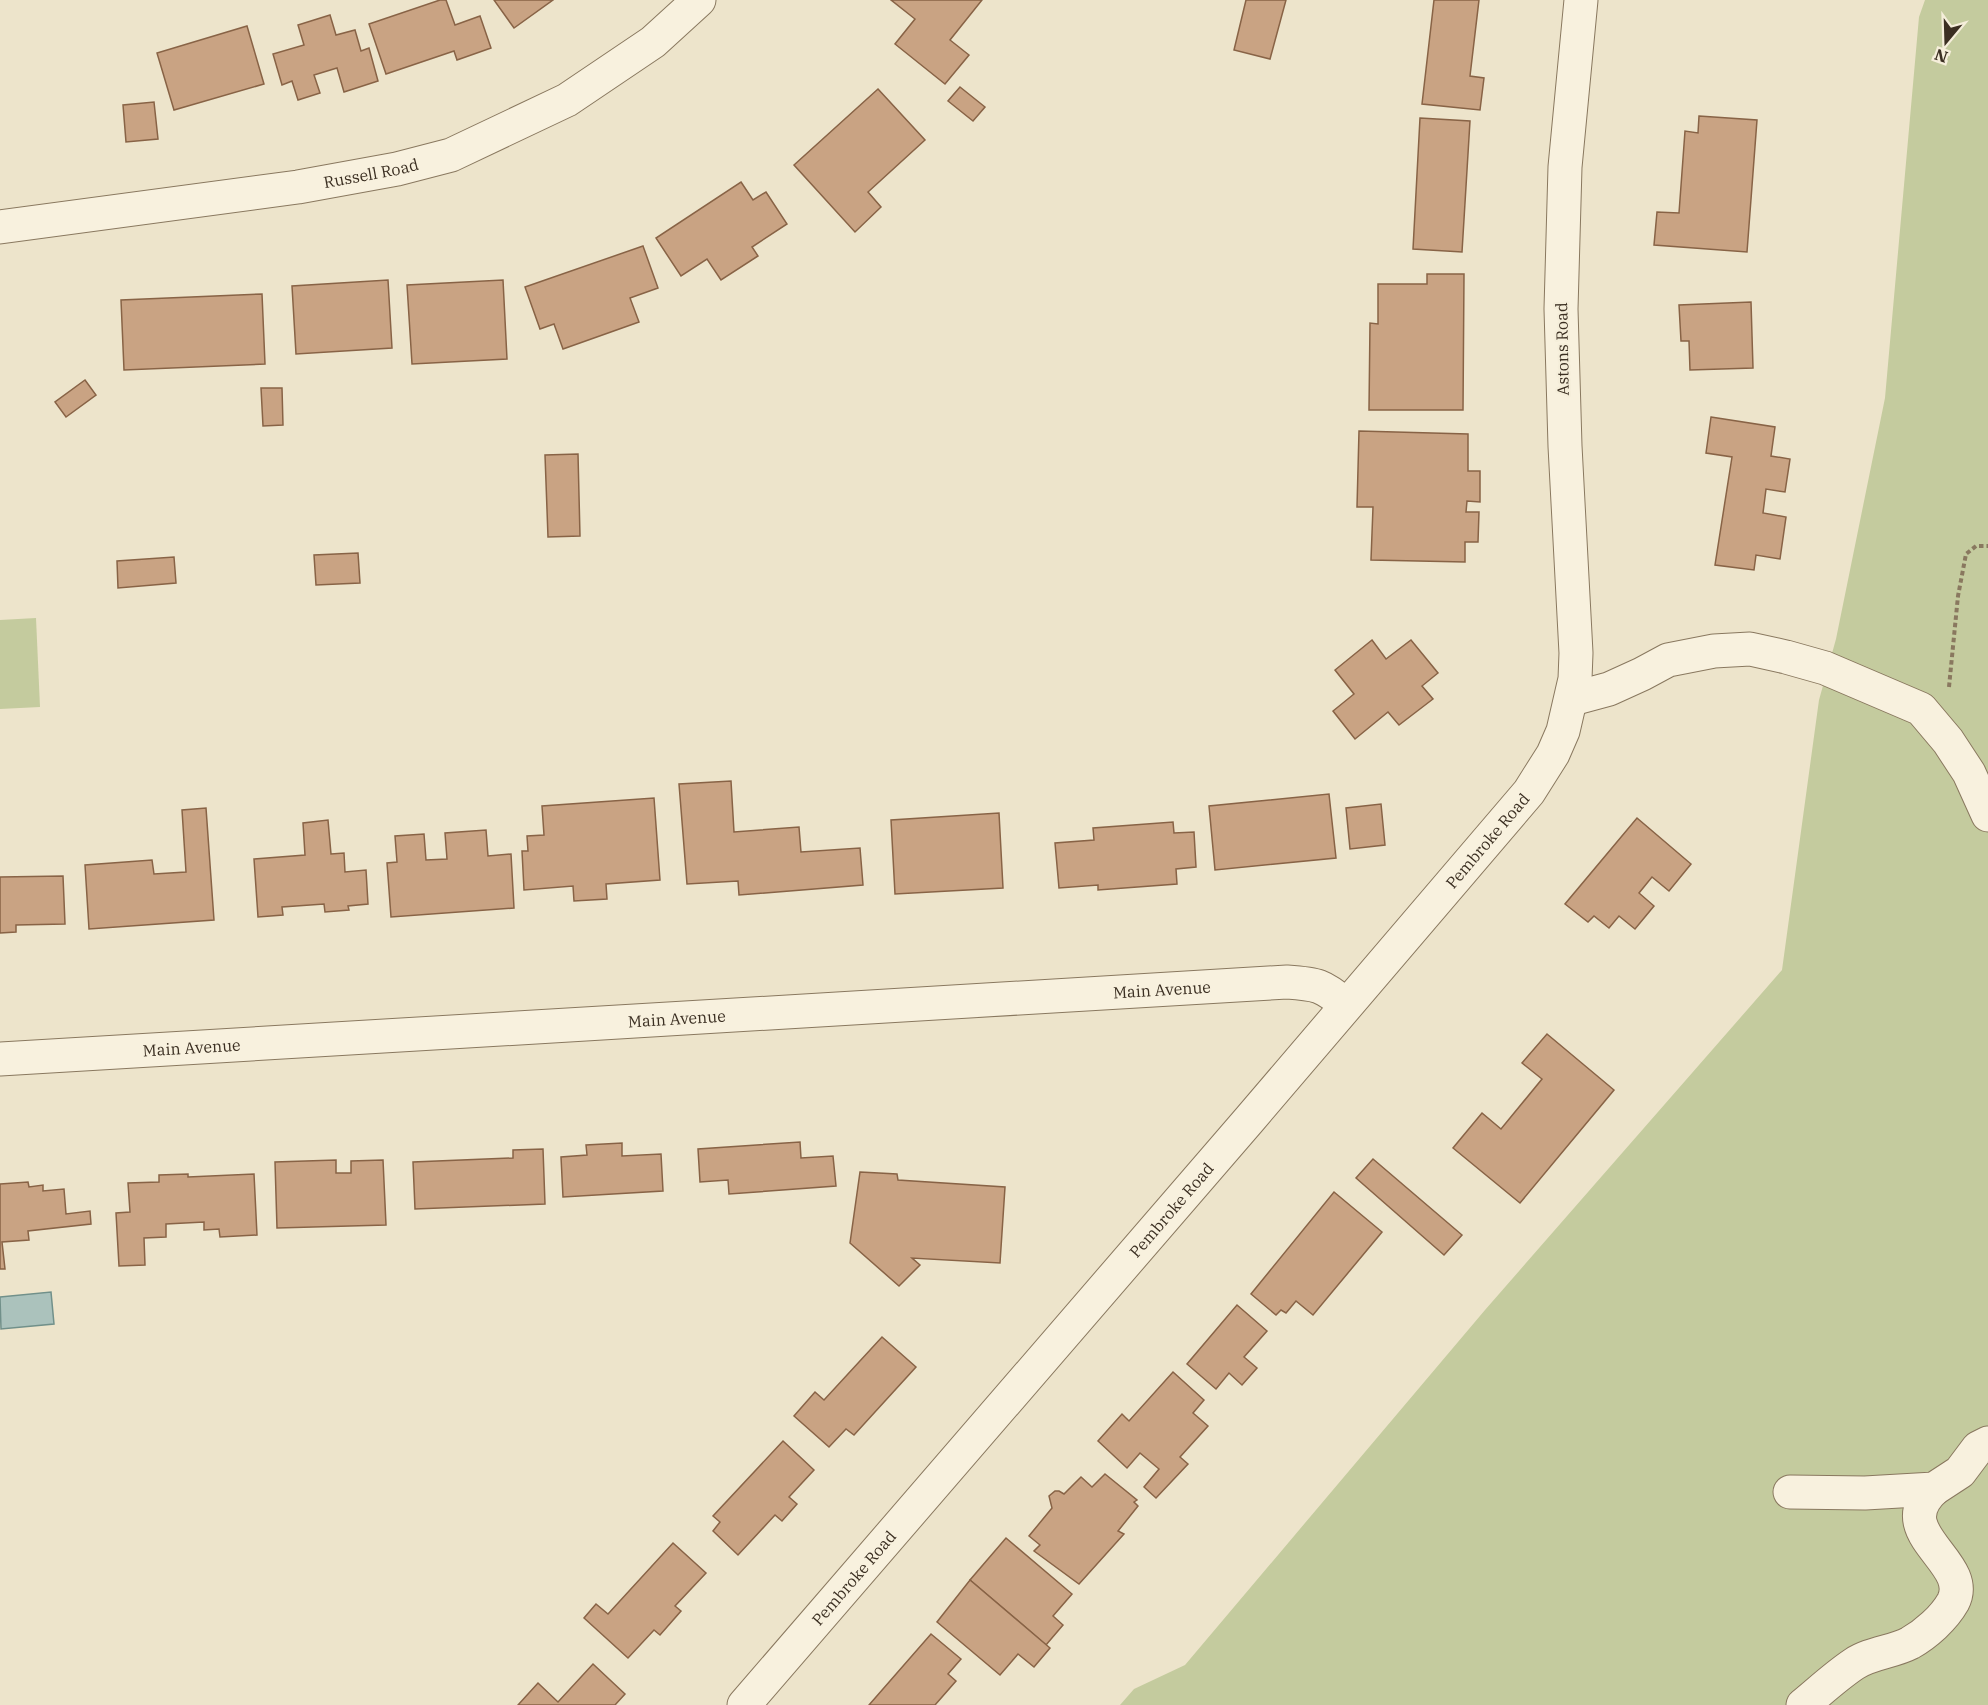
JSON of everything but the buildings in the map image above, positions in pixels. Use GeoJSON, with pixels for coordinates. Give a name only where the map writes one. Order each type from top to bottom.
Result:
{"type":"FeatureCollection","features":[{"type":"Feature","properties":{"kind":"street","name":"Russell Road"},"geometry":{"type":"LineString","coordinates":[[0,227],[297,187],[397,170],[451,155],[567,100],[653,42],[699,0]]}},
{"type":"Feature","properties":{"kind":"street","name":"Astons Road"},"geometry":{"type":"LineString","coordinates":[[1572,699],[1576,653],[1565,446],[1561,309],[1565,167],[1581,0]]}},
{"type":"Feature","properties":{"kind":"street"},"geometry":{"type":"LineString","coordinates":[[1572,699],[1609,689],[1668,660],[1714,651],[1750,649],[1825,668],[1921,709],[1948,741],[1969,773],[1988,815]]}},
{"type":"Feature","properties":{"kind":"street","name":"Pembroke Road"},"geometry":{"type":"LineString","coordinates":[[744,1705],[1250,1120],[1528,792],[1553,754],[1563,731],[1572,699]]}},
{"type":"Feature","properties":{"kind":"street","name":"Main Avenue"},"geometry":{"type":"LineString","coordinates":[[0,1059],[1287,982],[1308,983],[1324,987],[1346,1005]]}},
{"type":"Feature","properties":{"kind":"street"},"geometry":{"type":"LineString","coordinates":[[1803,1705],[1855,1663],[1909,1644],[1934,1626],[1953,1602],[1956,1589],[1955,1576],[1924,1532],[1919,1515],[1923,1499],[1960,1472],[1978,1448],[1988,1443]]}},
{"type":"Feature","properties":{"kind":"street"},"geometry":{"type":"LineString","coordinates":[[1790,1492],[1865,1493],[1934,1489]]}},
{"type":"Feature","properties":{"kind":"path"},"geometry":{"type":"LineString","coordinates":[[1948,741],[1948,694],[1958,596],[1966,555],[1976,546],[1988,546]]}},
{"type":"Feature","properties":{"kind":"green space"},"geometry":{"type":"Polygon","coordinates":[[[1925,0],[1988,0],[1988,1705],[1120,1705],[1134,1689],[1185,1665],[1485,1310],[1782,970],[1819,700],[1836,639],[1885,398],[1919,17],[1925,0]]]}},
{"type":"Feature","properties":{"kind":"green space"},"geometry":{"type":"Polygon","coordinates":[[[36,618],[40,707],[0,709],[0,620],[36,618]]]}},
{"type":"Feature","properties":{"kind":"water"},"geometry":{"type":"Polygon","coordinates":[[[51,1292],[54,1324],[1,1329],[0,1297],[51,1292]]]}}]}
